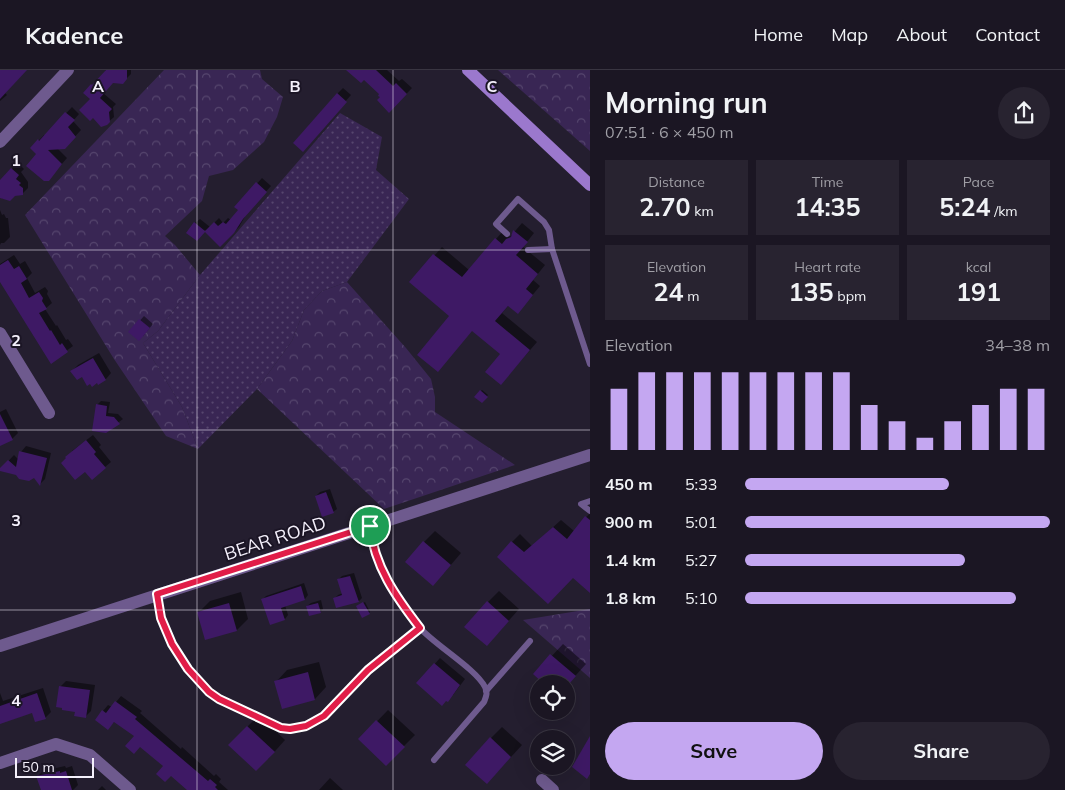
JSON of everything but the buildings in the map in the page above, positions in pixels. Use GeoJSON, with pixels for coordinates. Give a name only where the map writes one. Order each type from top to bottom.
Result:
{"type":"FeatureCollection","features":[{"type":"Feature","properties":{"kind":"main road"},"geometry":{"type":"LineString","coordinates":[[468,70],[590,185]]}},
{"type":"Feature","properties":{"kind":"street"},"geometry":{"type":"LineString","coordinates":[[0,142],[68,70]]}},
{"type":"Feature","properties":{"kind":"street"},"geometry":{"type":"LineString","coordinates":[[0,333],[49,413]]}},
{"type":"Feature","properties":{"kind":"street","name":"BEAR ROAD"},"geometry":{"type":"LineString","coordinates":[[0,646],[590,455]]}},
{"type":"Feature","properties":{"kind":"street"},"geometry":{"type":"LineString","coordinates":[[0,764],[56,744],[90,755],[130,790]]}},
{"type":"Feature","properties":{"kind":"street"},"geometry":{"type":"LineString","coordinates":[[542,780],[553,790]]}},
{"type":"Feature","properties":{"kind":"lane"},"geometry":{"type":"LineString","coordinates":[[507,234],[496,224],[518,199],[544,222],[550,230],[552,249],[590,364]]}},
{"type":"Feature","properties":{"kind":"lane"},"geometry":{"type":"LineString","coordinates":[[528,250],[552,249]]}},
{"type":"Feature","properties":{"kind":"lane"},"geometry":{"type":"LineString","coordinates":[[590,501],[581,504],[590,511]]}},
{"type":"Feature","properties":{"kind":"lane"},"geometry":{"type":"LineString","coordinates":[[370,526],[371,542],[380,569],[399,602],[420,628],[478,677],[486,691]]}},
{"type":"Feature","properties":{"kind":"lane"},"geometry":{"type":"LineString","coordinates":[[157,594],[161,618],[172,644],[188,669],[209,692],[219,699],[281,728],[290,729],[306,726],[324,716],[368,670],[420,628]]}},
{"type":"Feature","properties":{"kind":"lane"},"geometry":{"type":"LineString","coordinates":[[434,760],[484,702],[486,691],[530,641]]}},
{"type":"Feature","properties":{"kind":"green space"},"geometry":{"type":"Polygon","coordinates":[[[164,70],[260,70],[262,79],[283,97],[277,117],[264,142],[233,170],[209,176],[202,201],[165,236],[200,275],[158,331],[143,343],[182,407],[198,449],[166,436],[114,359],[25,215],[164,70]]]}},
{"type":"Feature","properties":{"kind":"green space"},"geometry":{"type":"Polygon","coordinates":[[[498,70],[590,70],[590,151],[498,70]]]}},
{"type":"Feature","properties":{"kind":"green space"},"geometry":{"type":"Polygon","coordinates":[[[340,113],[382,137],[376,170],[409,199],[347,282],[322,291],[304,310],[292,341],[257,389],[198,449],[182,407],[143,343],[158,331],[200,275],[340,113]]]}},
{"type":"Feature","properties":{"kind":"green space"},"geometry":{"type":"Polygon","coordinates":[[[347,282],[431,379],[435,397],[435,412],[515,465],[384,509],[257,389],[292,341],[304,310],[322,291],[347,282]]]}},
{"type":"Feature","properties":{"kind":"green space"},"geometry":{"type":"Polygon","coordinates":[[[590,609],[590,678],[523,620],[590,609]]]}},
{"type":"Feature","properties":{"kind":"route"},"geometry":{"type":"LineString","coordinates":[[370,526],[371,542],[380,569],[399,602],[420,628],[368,670],[324,716],[297,729],[281,728],[219,699],[209,692],[188,669],[172,644],[161,618],[157,594],[370,526]]}}]}
